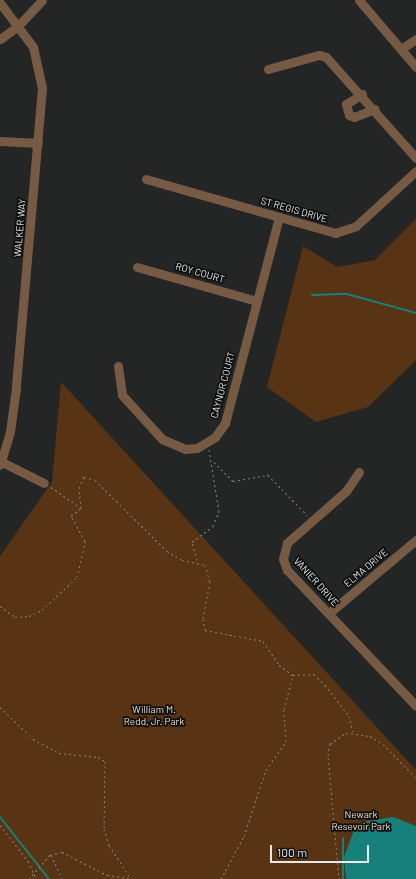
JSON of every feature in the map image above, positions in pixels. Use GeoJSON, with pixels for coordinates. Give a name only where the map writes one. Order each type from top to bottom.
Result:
{"type":"FeatureCollection","features":[{"type":"Feature","properties":{"kind":"street"},"geometry":{"type":"LineString","coordinates":[[0,39],[18,26],[42,0]]}},
{"type":"Feature","properties":{"kind":"street"},"geometry":{"type":"LineString","coordinates":[[359,0],[416,67]]}},
{"type":"Feature","properties":{"kind":"street","name":"WALKER WAY"},"geometry":{"type":"LineString","coordinates":[[0,3],[33,47],[42,75],[38,143],[16,388],[0,463]]}},
{"type":"Feature","properties":{"kind":"street"},"geometry":{"type":"LineString","coordinates":[[401,49],[416,39]]}},
{"type":"Feature","properties":{"kind":"street"},"geometry":{"type":"LineString","coordinates":[[268,69],[319,55],[326,57],[362,94],[416,158]]}},
{"type":"Feature","properties":{"kind":"street"},"geometry":{"type":"LineString","coordinates":[[362,94],[346,104],[349,115],[354,116],[375,109]]}},
{"type":"Feature","properties":{"kind":"street"},"geometry":{"type":"LineString","coordinates":[[0,142],[38,143]]}},
{"type":"Feature","properties":{"kind":"street","name":"ST REGIS DRIVE"},"geometry":{"type":"LineString","coordinates":[[146,178],[280,217],[345,233],[416,171]]}},
{"type":"Feature","properties":{"kind":"street","name":"CAYNOR COURT"},"geometry":{"type":"LineString","coordinates":[[207,443],[225,423],[256,301],[280,217]]}},
{"type":"Feature","properties":{"kind":"street","name":"ROY COURT"},"geometry":{"type":"LineString","coordinates":[[137,267],[256,301]]}},
{"type":"Feature","properties":{"kind":"street"},"geometry":{"type":"LineString","coordinates":[[118,366],[122,395],[162,438],[184,449],[207,443]]}},
{"type":"Feature","properties":{"kind":"street"},"geometry":{"type":"LineString","coordinates":[[0,463],[44,483]]}},
{"type":"Feature","properties":{"kind":"street","name":"VANIER DRIVE"},"geometry":{"type":"LineString","coordinates":[[359,472],[346,492],[287,543],[283,559],[287,570],[416,706]]}},
{"type":"Feature","properties":{"kind":"street","name":"ELMA DRIVE"},"geometry":{"type":"LineString","coordinates":[[329,613],[416,540]]}},
{"type":"Feature","properties":{"kind":"path"},"geometry":{"type":"LineString","coordinates":[[197,561],[192,542],[218,518],[214,462],[207,443]]}},
{"type":"Feature","properties":{"kind":"path"},"geometry":{"type":"LineString","coordinates":[[214,462],[233,482],[268,475],[312,521]]}},
{"type":"Feature","properties":{"kind":"path"},"geometry":{"type":"LineString","coordinates":[[81,508],[79,488],[84,477],[95,480],[167,551],[182,560],[197,561],[205,565],[210,582],[203,619],[205,630],[262,641],[279,665],[293,675],[314,674],[340,701],[353,732]]}},
{"type":"Feature","properties":{"kind":"path"},"geometry":{"type":"LineString","coordinates":[[44,483],[81,508]]}},
{"type":"Feature","properties":{"kind":"path"},"geometry":{"type":"LineString","coordinates":[[0,606],[15,618],[42,610],[77,577],[85,541],[71,516],[81,508]]}},
{"type":"Feature","properties":{"kind":"path"},"geometry":{"type":"LineString","coordinates":[[221,879],[244,836],[266,770],[286,741],[284,709],[293,675]]}},
{"type":"Feature","properties":{"kind":"path"},"geometry":{"type":"LineString","coordinates":[[0,707],[33,739],[52,750],[105,761],[104,829],[109,846],[129,876]]}},
{"type":"Feature","properties":{"kind":"path"},"geometry":{"type":"LineString","coordinates":[[339,879],[328,755],[334,740],[353,732],[383,744],[416,778]]}},
{"type":"Feature","properties":{"kind":"path"},"geometry":{"type":"LineString","coordinates":[[0,825],[36,879]]}},
{"type":"Feature","properties":{"kind":"path"},"geometry":{"type":"LineString","coordinates":[[29,879],[36,868],[50,855],[62,852],[91,869],[129,876],[137,879]]}},
{"type":"Feature","properties":{"kind":"path"},"geometry":{"type":"LineString","coordinates":[[50,855],[56,862],[62,879]]}},
{"type":"Feature","properties":{"kind":"green space"},"geometry":{"type":"Polygon","coordinates":[[[416,219],[416,360],[368,407],[316,422],[267,387],[303,246],[337,267],[375,260],[416,219]]]}},
{"type":"Feature","properties":{"kind":"green space","name":"William M. Redd, Jr. Park"},"geometry":{"type":"Polygon","coordinates":[[[61,382],[416,770],[416,879],[0,879],[0,556],[52,482],[61,382]]]}},
{"type":"Feature","properties":{"kind":"water"},"geometry":{"type":"Polygon","coordinates":[[[393,817],[416,826],[416,879],[346,879],[344,857],[354,830],[363,822],[393,817]]]}},
{"type":"Feature","properties":{"kind":"waterway"},"geometry":{"type":"LineString","coordinates":[[312,295],[347,294],[416,313]]}},
{"type":"Feature","properties":{"kind":"waterway"},"geometry":{"type":"LineString","coordinates":[[0,817],[49,879]]}},
{"type":"Feature","properties":{"kind":"waterway"},"geometry":{"type":"LineString","coordinates":[[343,838],[343,879]]}},
{"type":"Feature","properties":{"kind":"park label","name":"Newark Resevoir Park"},"geometry":{"type":"Point","coordinates":[361,820]}}]}
